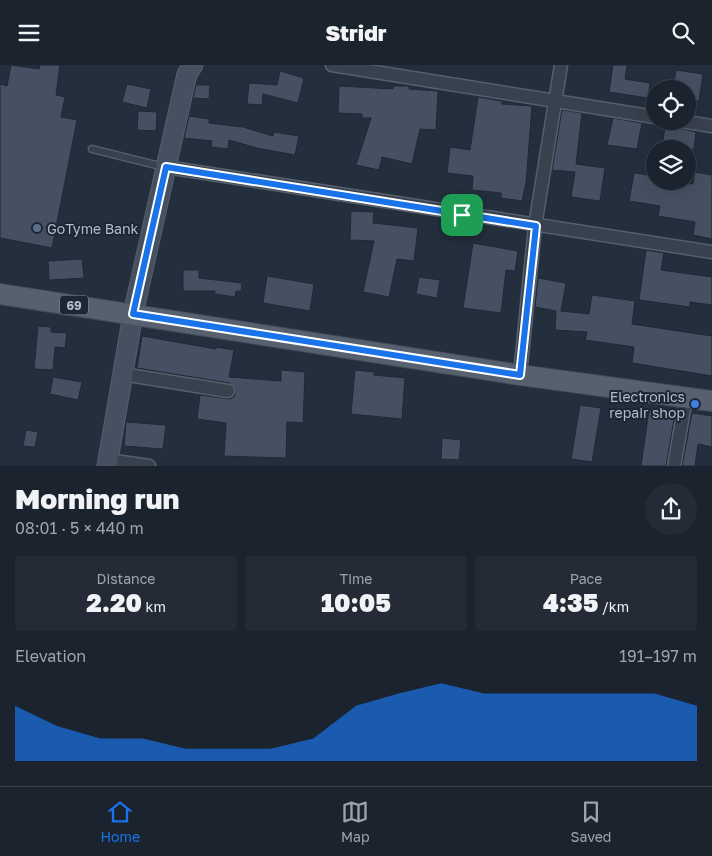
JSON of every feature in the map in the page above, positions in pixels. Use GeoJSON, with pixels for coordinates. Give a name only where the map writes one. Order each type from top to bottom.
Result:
{"type":"FeatureCollection","features":[{"type":"Feature","properties":{"kind":"main road","name":"69"},"geometry":{"type":"LineString","coordinates":[[0,294],[520,375],[712,401]]}},
{"type":"Feature","properties":{"kind":"street"},"geometry":{"type":"LineString","coordinates":[[149,466],[107,463],[133,314],[187,74],[193,65]]}},
{"type":"Feature","properties":{"kind":"street"},"geometry":{"type":"LineString","coordinates":[[332,65],[646,116]]}},
{"type":"Feature","properties":{"kind":"street"},"geometry":{"type":"LineString","coordinates":[[520,375],[536,226],[561,65]]}},
{"type":"Feature","properties":{"kind":"street"},"geometry":{"type":"LineString","coordinates":[[696,123],[712,126]]}},
{"type":"Feature","properties":{"kind":"street"},"geometry":{"type":"LineString","coordinates":[[166,167],[712,252]]}},
{"type":"Feature","properties":{"kind":"street"},"geometry":{"type":"LineString","coordinates":[[122,374],[228,391]]}},
{"type":"Feature","properties":{"kind":"street"},"geometry":{"type":"LineString","coordinates":[[674,466],[686,398]]}},
{"type":"Feature","properties":{"kind":"lane"},"geometry":{"type":"LineString","coordinates":[[92,149],[166,167]]}},
{"type":"Feature","properties":{"kind":"building"},"geometry":{"type":"Polygon","coordinates":[[[11,65],[39,69],[40,65],[60,65],[56,95],[65,97],[61,117],[77,120],[52,248],[0,238],[0,84],[7,86],[11,65]]]}},
{"type":"Feature","properties":{"kind":"building"},"geometry":{"type":"Polygon","coordinates":[[[613,65],[627,65],[625,79],[646,82],[646,98],[609,92],[613,65]]]}},
{"type":"Feature","properties":{"kind":"building"},"geometry":{"type":"Polygon","coordinates":[[[676,70],[703,74],[699,101],[696,100],[696,80],[674,80],[676,70]]]}},
{"type":"Feature","properties":{"kind":"building"},"geometry":{"type":"Polygon","coordinates":[[[280,71],[304,78],[298,103],[263,94],[262,105],[247,104],[249,83],[277,85],[280,71]]]}},
{"type":"Feature","properties":{"kind":"building"},"geometry":{"type":"Polygon","coordinates":[[[127,84],[151,89],[147,108],[122,102],[127,84]]]}},
{"type":"Feature","properties":{"kind":"building"},"geometry":{"type":"Polygon","coordinates":[[[196,85],[210,85],[209,99],[193,98],[196,85]]]}},
{"type":"Feature","properties":{"kind":"building"},"geometry":{"type":"Polygon","coordinates":[[[339,86],[393,89],[393,86],[409,86],[409,89],[438,91],[436,130],[420,129],[412,164],[382,157],[379,170],[356,165],[371,118],[362,118],[362,114],[338,113],[339,86]]]}},
{"type":"Feature","properties":{"kind":"building"},"geometry":{"type":"Polygon","coordinates":[[[478,97],[502,101],[502,104],[532,106],[526,183],[522,201],[501,198],[501,193],[472,190],[473,176],[447,173],[450,147],[470,150],[478,97]]]}},
{"type":"Feature","properties":{"kind":"building"},"geometry":{"type":"Polygon","coordinates":[[[562,110],[582,113],[576,164],[605,168],[600,201],[571,197],[575,172],[552,170],[562,110]]]}},
{"type":"Feature","properties":{"kind":"building"},"geometry":{"type":"Polygon","coordinates":[[[138,111],[157,112],[156,131],[137,130],[138,111]]]}},
{"type":"Feature","properties":{"kind":"building"},"geometry":{"type":"Polygon","coordinates":[[[189,116],[209,119],[209,123],[243,127],[273,136],[274,132],[299,136],[295,155],[257,148],[229,140],[228,149],[211,147],[212,141],[184,138],[189,116]]]}},
{"type":"Feature","properties":{"kind":"building"},"geometry":{"type":"Polygon","coordinates":[[[613,118],[642,123],[637,149],[607,145],[613,118]]]}},
{"type":"Feature","properties":{"kind":"building"},"geometry":{"type":"Polygon","coordinates":[[[664,130],[696,132],[695,140],[663,140],[664,130]]]}},
{"type":"Feature","properties":{"kind":"building"},"geometry":{"type":"Polygon","coordinates":[[[696,172],[712,175],[712,239],[693,235],[695,222],[658,216],[660,206],[629,201],[634,173],[646,175],[646,190],[696,190],[696,172]]]}},
{"type":"Feature","properties":{"kind":"building"},"geometry":{"type":"Polygon","coordinates":[[[351,211],[374,212],[373,223],[418,228],[414,261],[397,259],[389,297],[363,292],[374,241],[350,240],[351,211]]]}},
{"type":"Feature","properties":{"kind":"building"},"geometry":{"type":"Polygon","coordinates":[[[473,243],[518,251],[515,271],[506,270],[501,313],[463,308],[473,243]]]}},
{"type":"Feature","properties":{"kind":"building"},"geometry":{"type":"Polygon","coordinates":[[[646,250],[664,253],[661,270],[712,277],[712,305],[690,302],[690,307],[639,300],[646,250]]]}},
{"type":"Feature","properties":{"kind":"building"},"geometry":{"type":"Polygon","coordinates":[[[82,259],[84,278],[49,280],[48,261],[82,259]]]}},
{"type":"Feature","properties":{"kind":"building"},"geometry":{"type":"Polygon","coordinates":[[[183,270],[199,270],[199,278],[242,283],[241,291],[236,291],[235,297],[215,294],[215,291],[183,291],[183,270]]]}},
{"type":"Feature","properties":{"kind":"building"},"geometry":{"type":"Polygon","coordinates":[[[267,276],[314,284],[310,311],[263,303],[267,276]]]}},
{"type":"Feature","properties":{"kind":"building"},"geometry":{"type":"Polygon","coordinates":[[[419,277],[440,280],[437,298],[416,294],[419,277]]]}},
{"type":"Feature","properties":{"kind":"building"},"geometry":{"type":"Polygon","coordinates":[[[538,278],[566,283],[561,311],[589,314],[592,295],[635,301],[632,324],[712,336],[712,376],[632,363],[634,347],[585,340],[587,332],[555,330],[556,311],[535,307],[538,278]]]}},
{"type":"Feature","properties":{"kind":"building"},"geometry":{"type":"Polygon","coordinates":[[[38,326],[51,327],[51,332],[67,333],[65,348],[55,347],[53,370],[34,369],[38,326]]]}},
{"type":"Feature","properties":{"kind":"building"},"geometry":{"type":"Polygon","coordinates":[[[142,336],[216,349],[216,347],[234,350],[229,377],[281,381],[281,370],[305,372],[303,423],[287,422],[286,458],[224,456],[226,423],[197,419],[200,395],[230,399],[235,396],[235,388],[229,383],[137,368],[142,336]]]}},
{"type":"Feature","properties":{"kind":"building"},"geometry":{"type":"Polygon","coordinates":[[[355,370],[374,372],[374,375],[405,378],[402,419],[351,414],[355,370]]]}},
{"type":"Feature","properties":{"kind":"building"},"geometry":{"type":"Polygon","coordinates":[[[53,377],[82,382],[78,400],[50,394],[53,377]]]}},
{"type":"Feature","properties":{"kind":"building"},"geometry":{"type":"Polygon","coordinates":[[[580,405],[601,408],[592,462],[571,459],[580,405]]]}},
{"type":"Feature","properties":{"kind":"building"},"geometry":{"type":"Polygon","coordinates":[[[649,410],[675,414],[666,466],[641,466],[649,410]]]}},
{"type":"Feature","properties":{"kind":"building"},"geometry":{"type":"Polygon","coordinates":[[[692,413],[712,416],[712,447],[698,444],[695,466],[682,466],[692,413]]]}},
{"type":"Feature","properties":{"kind":"building"},"geometry":{"type":"Polygon","coordinates":[[[126,422],[166,425],[163,449],[124,446],[126,422]]]}},
{"type":"Feature","properties":{"kind":"building"},"geometry":{"type":"Polygon","coordinates":[[[26,430],[38,432],[35,447],[23,446],[26,430]]]}},
{"type":"Feature","properties":{"kind":"building"},"geometry":{"type":"Polygon","coordinates":[[[442,438],[461,440],[459,460],[441,459],[442,438]]]}},
{"type":"Feature","properties":{"kind":"place","name":"GoTyme Bank"},"geometry":{"type":"Point","coordinates":[37,228]}},
{"type":"Feature","properties":{"kind":"place","name":"Electronics repair shop"},"geometry":{"type":"Point","coordinates":[695,404]}},
{"type":"Feature","properties":{"kind":"route"},"geometry":{"type":"LineString","coordinates":[[166,167],[462,215],[536,226],[520,375],[133,314],[166,167]]}}]}
